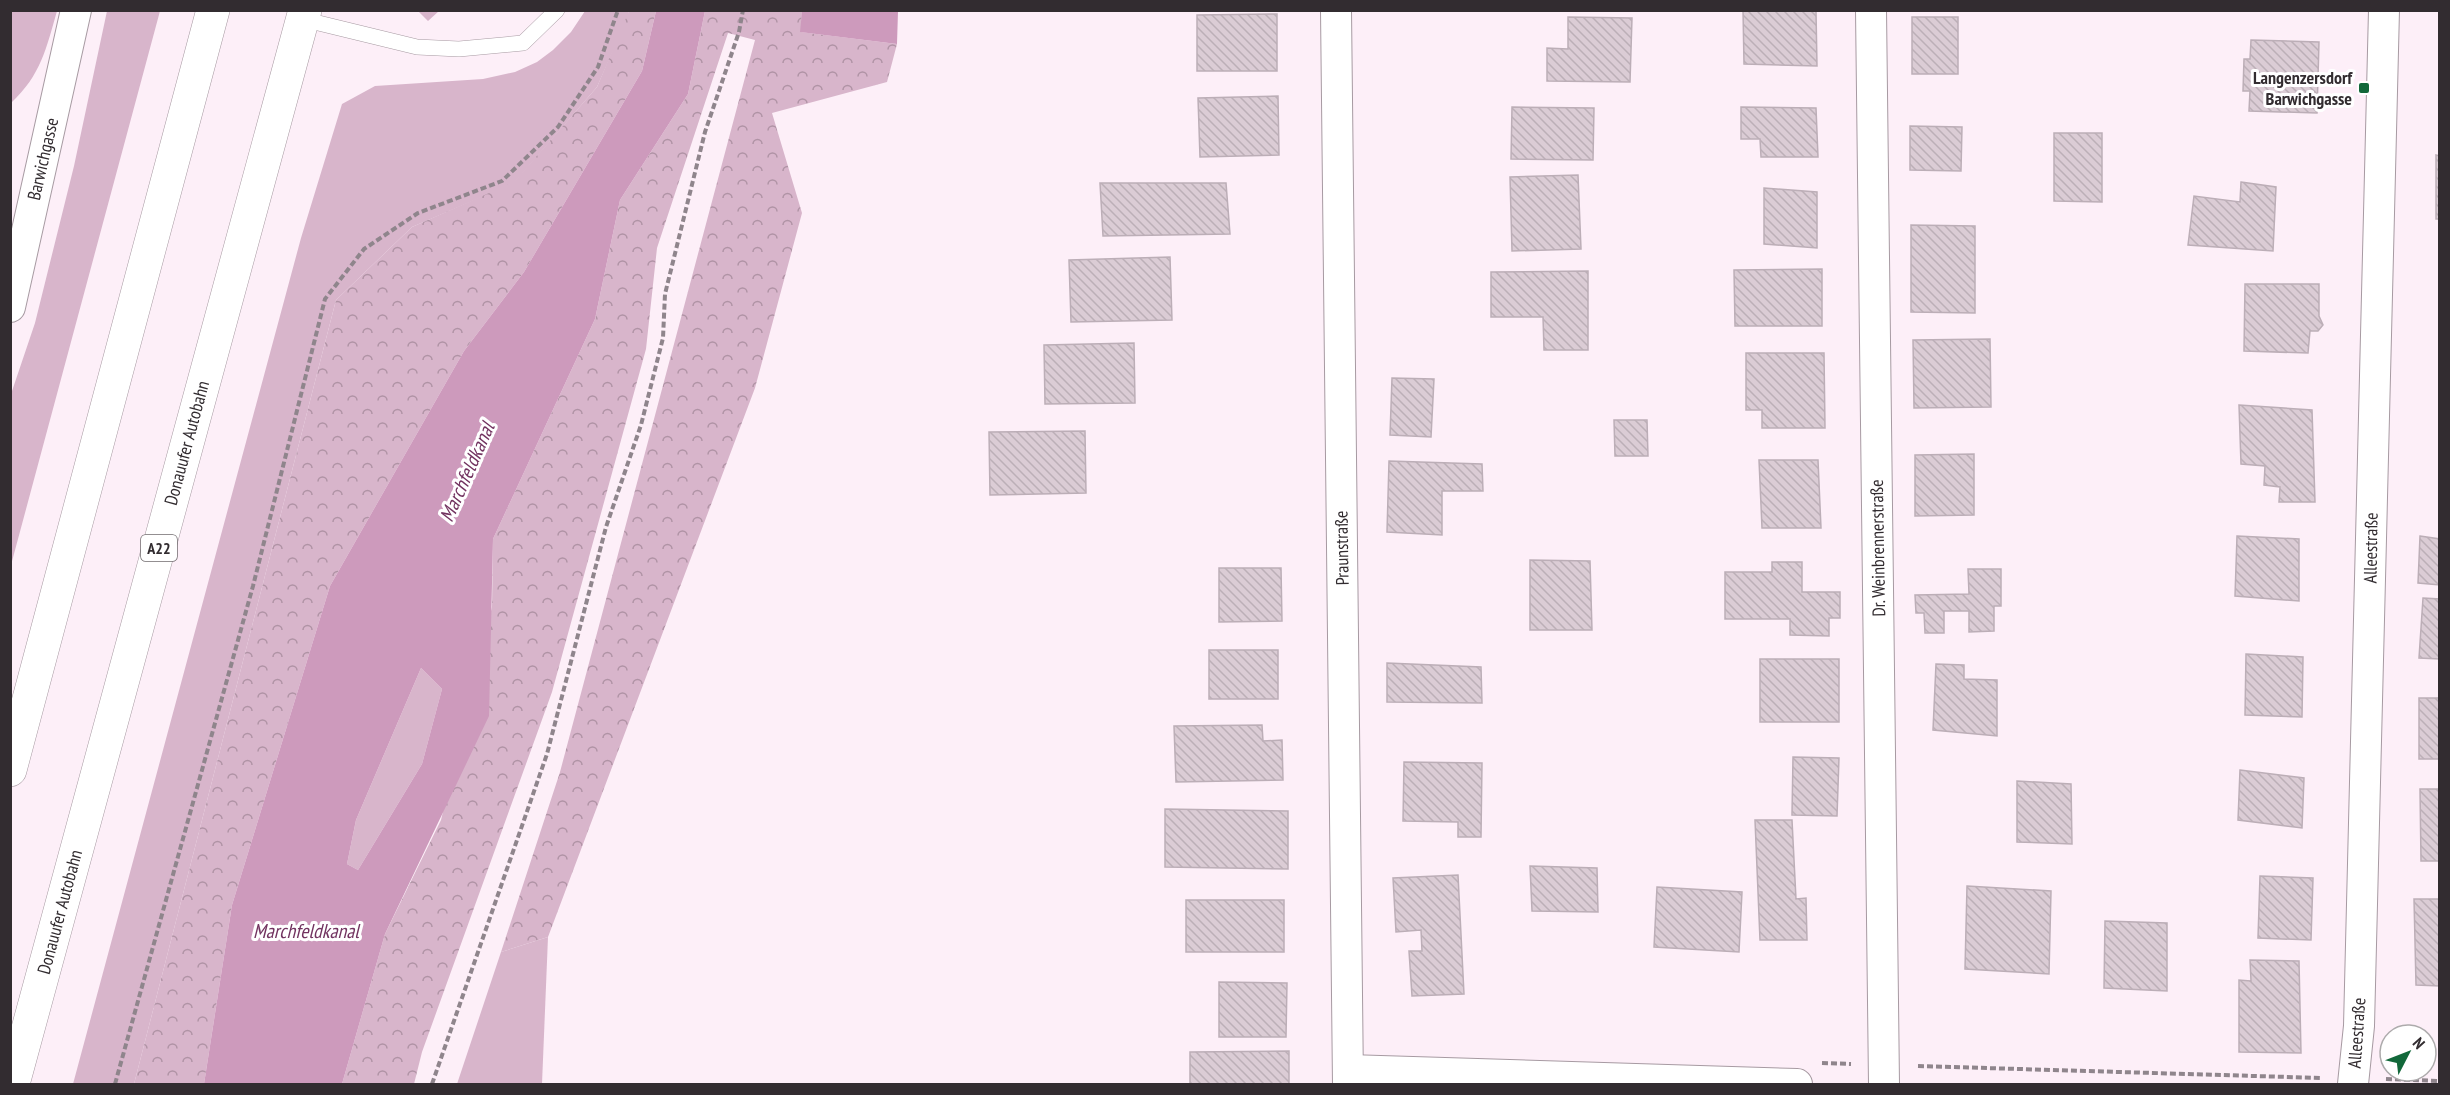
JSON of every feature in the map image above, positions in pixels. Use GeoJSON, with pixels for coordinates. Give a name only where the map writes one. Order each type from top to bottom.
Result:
{"type":"FeatureCollection","features":[{"type":"Feature","properties":{"kind":"highway"},"geometry":{"type":"LineString","coordinates":[[10,770],[213,10]]}},
{"type":"Feature","properties":{"kind":"highway","name":"Donauufer Autobahn"},"geometry":{"type":"LineString","coordinates":[[13,1084],[303,15]]}},
{"type":"Feature","properties":{"kind":"street","name":"Barwichgasse"},"geometry":{"type":"LineString","coordinates":[[10,307],[76,10]]}},
{"type":"Feature","properties":{"kind":"street","name":"Praunstraße"},"geometry":{"type":"LineString","coordinates":[[1336,10],[1348,1077]]}},
{"type":"Feature","properties":{"kind":"street","name":"Dr. Weinbrennerstraße"},"geometry":{"type":"LineString","coordinates":[[1871,10],[1884,1084]]}},
{"type":"Feature","properties":{"kind":"street","name":"Alleestraße"},"geometry":{"type":"LineString","coordinates":[[2353,1084],[2359,1026],[2384,10]]}},
{"type":"Feature","properties":{"kind":"street"},"geometry":{"type":"LineString","coordinates":[[1348,1077],[1797,1084]]}},
{"type":"Feature","properties":{"kind":"lane"},"geometry":{"type":"LineString","coordinates":[[303,15],[417,47],[459,49],[523,43],[556,10]]}},
{"type":"Feature","properties":{"kind":"path"},"geometry":{"type":"LineString","coordinates":[[115,1084],[253,586],[325,299],[364,249],[418,213],[502,181],[558,127],[598,67],[618,10]]}},
{"type":"Feature","properties":{"kind":"path"},"geometry":{"type":"LineString","coordinates":[[432,1084],[547,754],[606,527],[643,415],[663,338],[665,294],[705,132],[739,32],[743,10]]}},
{"type":"Feature","properties":{"kind":"green space"},"geometry":{"type":"Polygon","coordinates":[[[11,10],[57,11],[46,49],[36,72],[11,103],[11,10]]]}},
{"type":"Feature","properties":{"kind":"green space"},"geometry":{"type":"Polygon","coordinates":[[[107,11],[160,11],[11,565],[11,394],[35,323],[74,166],[107,11]]]}},
{"type":"Feature","properties":{"kind":"green space"},"geometry":{"type":"Polygon","coordinates":[[[418,11],[439,11],[428,21],[418,11]]]}},
{"type":"Feature","properties":{"kind":"green space"},"geometry":{"type":"Polygon","coordinates":[[[585,11],[629,11],[597,87],[514,183],[412,227],[336,300],[134,1084],[73,1084],[301,238],[342,104],[375,86],[483,79],[515,72],[537,62],[553,50],[571,32],[585,11]]]}},
{"type":"Feature","properties":{"kind":"green space"},"geometry":{"type":"Polygon","coordinates":[[[629,11],[656,11],[642,71],[524,272],[464,351],[330,586],[232,905],[204,1084],[134,1084],[336,300],[412,227],[514,182],[597,87],[629,11]]]}},
{"type":"Feature","properties":{"kind":"green space"},"geometry":{"type":"Polygon","coordinates":[[[705,11],[802,11],[801,32],[897,44],[887,82],[772,113],[802,213],[755,388],[548,937],[501,952],[560,772],[755,40],[728,33],[657,248],[646,349],[552,692],[422,1052],[414,1084],[342,1084],[385,934],[441,820],[492,607],[493,539],[595,319],[620,200],[688,94],[705,11]]]}},
{"type":"Feature","properties":{"kind":"green space"},"geometry":{"type":"Polygon","coordinates":[[[421,668],[442,689],[422,764],[358,870],[347,864],[356,820],[421,668]]]}},
{"type":"Feature","properties":{"kind":"green space"},"geometry":{"type":"Polygon","coordinates":[[[548,937],[542,1084],[457,1084],[501,952],[548,937]]]}},
{"type":"Feature","properties":{"kind":"water","name":"Marchfeldkanal"},"geometry":{"type":"Polygon","coordinates":[[[656,11],[705,11],[688,94],[620,200],[595,319],[493,539],[489,716],[385,934],[342,1084],[204,1084],[232,905],[330,586],[464,351],[524,272],[642,71],[656,11]],[[421,668],[356,820],[347,864],[358,870],[422,764],[442,689],[421,668]]]}},
{"type":"Feature","properties":{"kind":"water"},"geometry":{"type":"Polygon","coordinates":[[[802,11],[898,11],[897,44],[800,32],[802,11]]]}},
{"type":"Feature","properties":{"kind":"building"},"geometry":{"type":"Polygon","coordinates":[[[1743,10],[1816,11],[1817,66],[1744,64],[1743,10]]]}},
{"type":"Feature","properties":{"kind":"building"},"geometry":{"type":"Polygon","coordinates":[[[1277,14],[1277,71],[1197,71],[1197,15],[1277,14]]]}},
{"type":"Feature","properties":{"kind":"building"},"geometry":{"type":"Polygon","coordinates":[[[1568,17],[1632,18],[1630,82],[1547,81],[1547,48],[1568,49],[1568,17]]]}},
{"type":"Feature","properties":{"kind":"building"},"geometry":{"type":"Polygon","coordinates":[[[1912,17],[1958,17],[1958,74],[1912,74],[1912,17]]]}},
{"type":"Feature","properties":{"kind":"building"},"geometry":{"type":"Polygon","coordinates":[[[2251,40],[2319,42],[2317,113],[2249,111],[2250,91],[2243,91],[2244,59],[2250,59],[2251,40]]]}},
{"type":"Feature","properties":{"kind":"building"},"geometry":{"type":"Polygon","coordinates":[[[1278,96],[1279,155],[1200,157],[1198,98],[1278,96]]]}},
{"type":"Feature","properties":{"kind":"building"},"geometry":{"type":"Polygon","coordinates":[[[1512,107],[1594,108],[1593,160],[1511,159],[1512,107]]]}},
{"type":"Feature","properties":{"kind":"building"},"geometry":{"type":"Polygon","coordinates":[[[1741,107],[1816,108],[1818,157],[1761,157],[1760,139],[1741,139],[1741,107]]]}},
{"type":"Feature","properties":{"kind":"building"},"geometry":{"type":"Polygon","coordinates":[[[1910,126],[1962,127],[1961,171],[1910,170],[1910,126]]]}},
{"type":"Feature","properties":{"kind":"building"},"geometry":{"type":"Polygon","coordinates":[[[2054,133],[2102,133],[2102,202],[2054,201],[2054,133]]]}},
{"type":"Feature","properties":{"kind":"building"},"geometry":{"type":"Polygon","coordinates":[[[2436,155],[2440,156],[2440,219],[2436,219],[2436,155]]]}},
{"type":"Feature","properties":{"kind":"building"},"geometry":{"type":"Polygon","coordinates":[[[1578,175],[1581,249],[1512,251],[1510,177],[1578,175]]]}},
{"type":"Feature","properties":{"kind":"building"},"geometry":{"type":"Polygon","coordinates":[[[2241,182],[2276,187],[2273,251],[2188,245],[2194,196],[2240,202],[2241,182]]]}},
{"type":"Feature","properties":{"kind":"building"},"geometry":{"type":"Polygon","coordinates":[[[1100,183],[1226,183],[1230,234],[1103,236],[1100,183]]]}},
{"type":"Feature","properties":{"kind":"building"},"geometry":{"type":"Polygon","coordinates":[[[1764,188],[1817,192],[1817,248],[1764,244],[1764,188]]]}},
{"type":"Feature","properties":{"kind":"building"},"geometry":{"type":"Polygon","coordinates":[[[1911,225],[1975,226],[1975,313],[1911,312],[1911,225]]]}},
{"type":"Feature","properties":{"kind":"building"},"geometry":{"type":"Polygon","coordinates":[[[1170,257],[1172,320],[1071,322],[1069,260],[1170,257]]]}},
{"type":"Feature","properties":{"kind":"building"},"geometry":{"type":"Polygon","coordinates":[[[1822,269],[1822,326],[1735,326],[1734,270],[1822,269]]]}},
{"type":"Feature","properties":{"kind":"building"},"geometry":{"type":"Polygon","coordinates":[[[1588,271],[1588,350],[1544,350],[1543,317],[1491,317],[1491,272],[1588,271]]]}},
{"type":"Feature","properties":{"kind":"building"},"geometry":{"type":"Polygon","coordinates":[[[2245,284],[2319,284],[2319,316],[2323,325],[2318,331],[2310,331],[2308,353],[2244,351],[2245,284]]]}},
{"type":"Feature","properties":{"kind":"building"},"geometry":{"type":"Polygon","coordinates":[[[1990,339],[1991,407],[1914,408],[1913,340],[1990,339]]]}},
{"type":"Feature","properties":{"kind":"building"},"geometry":{"type":"Polygon","coordinates":[[[1134,343],[1135,403],[1045,404],[1044,345],[1134,343]]]}},
{"type":"Feature","properties":{"kind":"building"},"geometry":{"type":"Polygon","coordinates":[[[1746,353],[1824,353],[1825,428],[1762,428],[1762,410],[1746,410],[1746,353]]]}},
{"type":"Feature","properties":{"kind":"building"},"geometry":{"type":"Polygon","coordinates":[[[1392,378],[1434,379],[1431,437],[1390,435],[1392,378]]]}},
{"type":"Feature","properties":{"kind":"building"},"geometry":{"type":"Polygon","coordinates":[[[2239,405],[2312,410],[2315,502],[2279,502],[2280,487],[2264,485],[2265,466],[2241,464],[2239,405]]]}},
{"type":"Feature","properties":{"kind":"building"},"geometry":{"type":"Polygon","coordinates":[[[1614,420],[1647,420],[1648,456],[1615,456],[1614,420]]]}},
{"type":"Feature","properties":{"kind":"building"},"geometry":{"type":"Polygon","coordinates":[[[1085,431],[1086,493],[990,495],[989,432],[1085,431]]]}},
{"type":"Feature","properties":{"kind":"building"},"geometry":{"type":"Polygon","coordinates":[[[1974,454],[1974,515],[1915,516],[1915,455],[1974,454]]]}},
{"type":"Feature","properties":{"kind":"building"},"geometry":{"type":"Polygon","coordinates":[[[1759,460],[1818,460],[1821,528],[1762,528],[1759,460]]]}},
{"type":"Feature","properties":{"kind":"building"},"geometry":{"type":"Polygon","coordinates":[[[1389,461],[1482,464],[1483,491],[1442,491],[1442,535],[1387,532],[1389,461]]]}},
{"type":"Feature","properties":{"kind":"building"},"geometry":{"type":"Polygon","coordinates":[[[2237,536],[2299,539],[2299,601],[2235,596],[2237,536]]]}},
{"type":"Feature","properties":{"kind":"building"},"geometry":{"type":"Polygon","coordinates":[[[2420,536],[2440,539],[2440,585],[2418,583],[2420,536]]]}},
{"type":"Feature","properties":{"kind":"building"},"geometry":{"type":"Polygon","coordinates":[[[1530,560],[1590,561],[1592,630],[1530,630],[1530,560]]]}},
{"type":"Feature","properties":{"kind":"building"},"geometry":{"type":"Polygon","coordinates":[[[1772,562],[1802,562],[1802,592],[1840,592],[1840,618],[1829,618],[1829,636],[1790,635],[1790,619],[1725,619],[1725,572],[1772,572],[1772,562]]]}},
{"type":"Feature","properties":{"kind":"building"},"geometry":{"type":"Polygon","coordinates":[[[1219,568],[1281,568],[1282,621],[1219,622],[1219,568]]]}},
{"type":"Feature","properties":{"kind":"building"},"geometry":{"type":"Polygon","coordinates":[[[1968,569],[2001,569],[2001,606],[1994,606],[1994,631],[1969,632],[1969,611],[1944,611],[1944,633],[1925,633],[1924,613],[1916,613],[1915,595],[1969,594],[1968,569]]]}},
{"type":"Feature","properties":{"kind":"building"},"geometry":{"type":"Polygon","coordinates":[[[2423,598],[2440,599],[2440,659],[2419,658],[2423,598]]]}},
{"type":"Feature","properties":{"kind":"building"},"geometry":{"type":"Polygon","coordinates":[[[1209,650],[1278,650],[1278,699],[1209,699],[1209,650]]]}},
{"type":"Feature","properties":{"kind":"building"},"geometry":{"type":"Polygon","coordinates":[[[2246,654],[2303,657],[2302,717],[2245,715],[2246,654]]]}},
{"type":"Feature","properties":{"kind":"building"},"geometry":{"type":"Polygon","coordinates":[[[1760,659],[1839,659],[1839,722],[1760,722],[1760,659]]]}},
{"type":"Feature","properties":{"kind":"building"},"geometry":{"type":"Polygon","coordinates":[[[1387,663],[1481,667],[1482,703],[1387,702],[1387,663]]]}},
{"type":"Feature","properties":{"kind":"building"},"geometry":{"type":"Polygon","coordinates":[[[1936,664],[1964,665],[1964,679],[1997,680],[1997,736],[1933,730],[1936,664]]]}},
{"type":"Feature","properties":{"kind":"building"},"geometry":{"type":"Polygon","coordinates":[[[2419,698],[2440,698],[2440,759],[2419,759],[2419,698]]]}},
{"type":"Feature","properties":{"kind":"building"},"geometry":{"type":"Polygon","coordinates":[[[1262,725],[1263,741],[1282,740],[1283,780],[1176,782],[1174,726],[1262,725]]]}},
{"type":"Feature","properties":{"kind":"building"},"geometry":{"type":"Polygon","coordinates":[[[1793,757],[1839,758],[1837,816],[1792,815],[1793,757]]]}},
{"type":"Feature","properties":{"kind":"building"},"geometry":{"type":"Polygon","coordinates":[[[1404,762],[1482,763],[1481,837],[1458,837],[1458,822],[1403,821],[1404,762]]]}},
{"type":"Feature","properties":{"kind":"building"},"geometry":{"type":"Polygon","coordinates":[[[2240,770],[2304,778],[2302,828],[2238,820],[2240,770]]]}},
{"type":"Feature","properties":{"kind":"building"},"geometry":{"type":"Polygon","coordinates":[[[2017,781],[2071,784],[2072,844],[2017,842],[2017,781]]]}},
{"type":"Feature","properties":{"kind":"building"},"geometry":{"type":"Polygon","coordinates":[[[2420,789],[2440,789],[2440,861],[2421,861],[2420,789]]]}},
{"type":"Feature","properties":{"kind":"building"},"geometry":{"type":"Polygon","coordinates":[[[1165,809],[1288,811],[1288,869],[1165,867],[1165,809]]]}},
{"type":"Feature","properties":{"kind":"building"},"geometry":{"type":"Polygon","coordinates":[[[1755,820],[1792,820],[1796,899],[1806,898],[1807,940],[1760,940],[1755,820]]]}},
{"type":"Feature","properties":{"kind":"building"},"geometry":{"type":"Polygon","coordinates":[[[1530,866],[1597,868],[1598,912],[1532,911],[1530,866]]]}},
{"type":"Feature","properties":{"kind":"building"},"geometry":{"type":"Polygon","coordinates":[[[1458,875],[1464,994],[1412,996],[1409,951],[1422,951],[1421,930],[1396,932],[1393,878],[1458,875]]]}},
{"type":"Feature","properties":{"kind":"building"},"geometry":{"type":"Polygon","coordinates":[[[2260,876],[2313,878],[2311,940],[2258,938],[2260,876]]]}},
{"type":"Feature","properties":{"kind":"building"},"geometry":{"type":"Polygon","coordinates":[[[1967,886],[2051,891],[2049,974],[1965,969],[1967,886]]]}},
{"type":"Feature","properties":{"kind":"building"},"geometry":{"type":"Polygon","coordinates":[[[1657,887],[1742,892],[1739,952],[1654,947],[1657,887]]]}},
{"type":"Feature","properties":{"kind":"building"},"geometry":{"type":"Polygon","coordinates":[[[2414,899],[2440,899],[2440,986],[2416,985],[2414,899]]]}},
{"type":"Feature","properties":{"kind":"building"},"geometry":{"type":"Polygon","coordinates":[[[1186,900],[1284,900],[1284,952],[1186,952],[1186,900]]]}},
{"type":"Feature","properties":{"kind":"building"},"geometry":{"type":"Polygon","coordinates":[[[2105,921],[2167,923],[2167,991],[2104,988],[2105,921]]]}},
{"type":"Feature","properties":{"kind":"building"},"geometry":{"type":"Polygon","coordinates":[[[2250,960],[2299,961],[2301,1053],[2239,1052],[2239,980],[2251,981],[2250,960]]]}},
{"type":"Feature","properties":{"kind":"building"},"geometry":{"type":"Polygon","coordinates":[[[1219,982],[1287,983],[1286,1037],[1219,1037],[1219,982]]]}},
{"type":"Feature","properties":{"kind":"building"},"geometry":{"type":"Polygon","coordinates":[[[1289,1051],[1289,1084],[1190,1084],[1190,1052],[1289,1051]]]}},
{"type":"Feature","properties":{"kind":"place","name":"Langenzersdorf Barwichgasse"},"geometry":{"type":"Point","coordinates":[2364,88]}}]}
